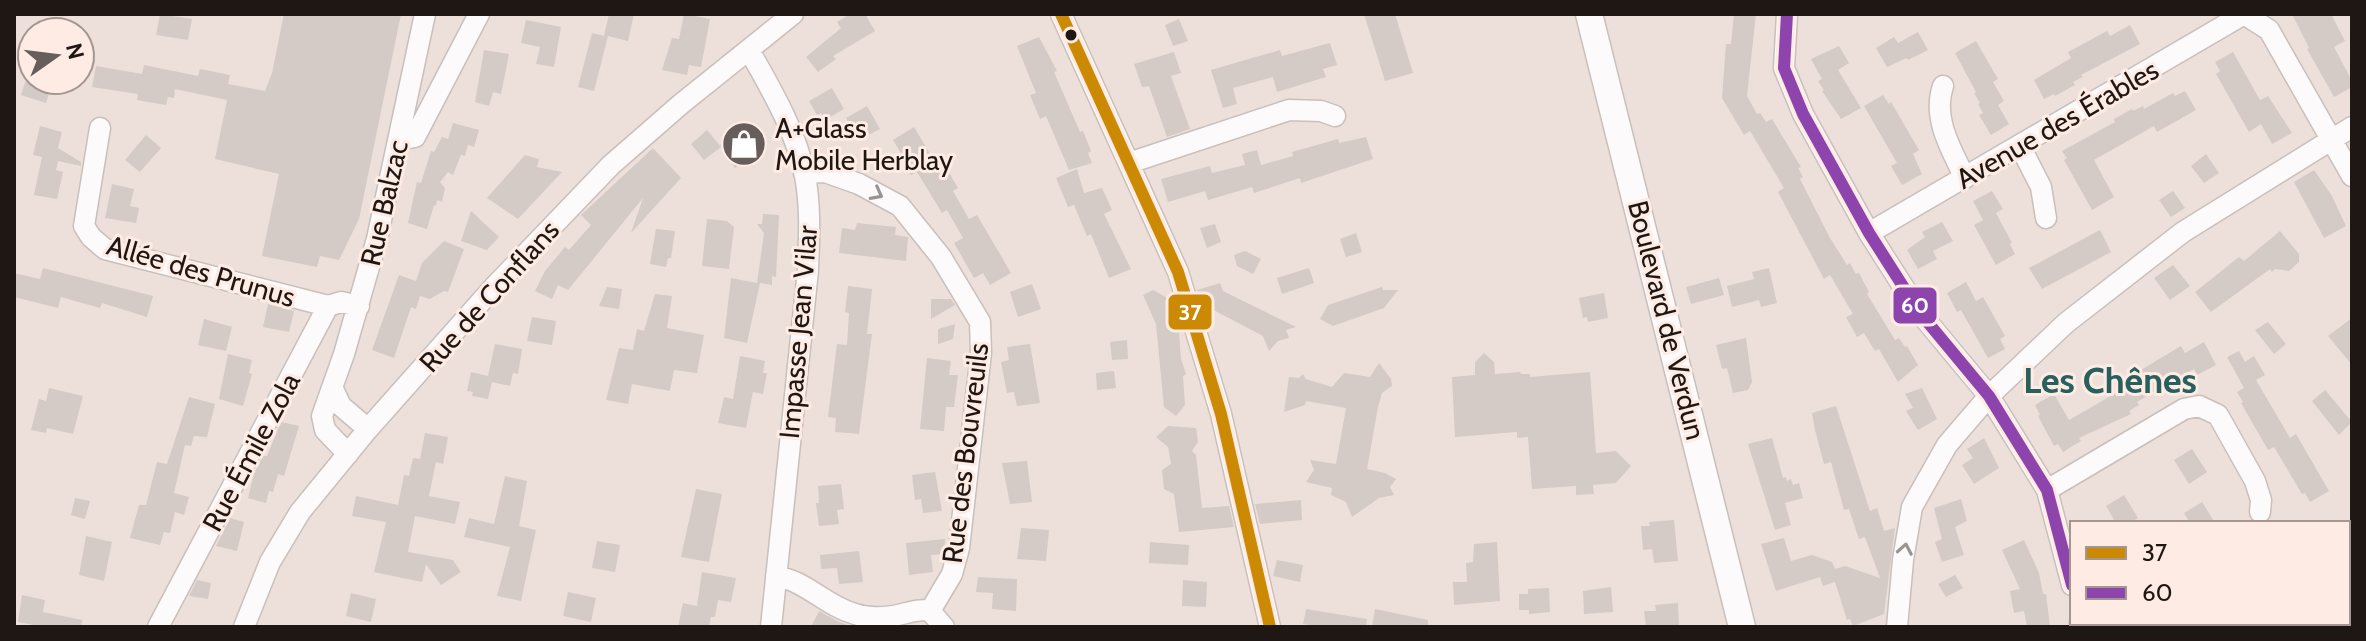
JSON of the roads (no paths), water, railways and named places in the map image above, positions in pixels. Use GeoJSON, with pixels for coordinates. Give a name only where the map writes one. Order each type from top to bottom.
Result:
{"type":"FeatureCollection","features":[{"type":"Feature","properties":{"kind":"main road","name":"Boulevard de Verdun"},"geometry":{"type":"LineString","coordinates":[[1589,14],[1742,627]]}},
{"type":"Feature","properties":{"kind":"street","name":"Rue Balzac"},"geometry":{"type":"LineString","coordinates":[[348,454],[332,440],[322,425],[322,416],[359,306],[377,239],[425,14]]}},
{"type":"Feature","properties":{"kind":"street"},"geometry":{"type":"LineString","coordinates":[[398,140],[415,137],[479,14]]}},
{"type":"Feature","properties":{"kind":"street","name":"Rue de Conflans"},"geometry":{"type":"LineString","coordinates":[[244,627],[270,562],[300,512],[368,429],[494,287],[611,165],[793,14]]}},
{"type":"Feature","properties":{"kind":"street"},"geometry":{"type":"LineString","coordinates":[[1061,14],[1178,272],[1221,414],[1270,627]]}},
{"type":"Feature","properties":{"kind":"street"},"geometry":{"type":"LineString","coordinates":[[1787,14],[1784,68],[1803,114],[1869,233],[1920,313],[1989,396],[2047,490],[2070,577]]}},
{"type":"Feature","properties":{"kind":"street"},"geometry":{"type":"LineString","coordinates":[[2244,14],[2269,30],[2352,176]]}},
{"type":"Feature","properties":{"kind":"street","name":"Avenue des Érables"},"geometry":{"type":"LineString","coordinates":[[1869,233],[2244,14]]}},
{"type":"Feature","properties":{"kind":"street","name":"Impasse Jean Vilar"},"geometry":{"type":"LineString","coordinates":[[749,50],[775,94],[804,173],[809,215],[808,270],[771,627]]}},
{"type":"Feature","properties":{"kind":"street"},"geometry":{"type":"LineString","coordinates":[[1943,86],[1940,105],[1944,135],[1965,178]]}},
{"type":"Feature","properties":{"kind":"street"},"geometry":{"type":"LineString","coordinates":[[1129,163],[1289,110],[1321,111],[1335,116]]}},
{"type":"Feature","properties":{"kind":"street"},"geometry":{"type":"LineString","coordinates":[[1897,627],[1912,507],[1947,445],[1989,396],[2066,323],[2183,232],[2352,127]]}},
{"type":"Feature","properties":{"kind":"street","name":"Allée des Prunus"},"geometry":{"type":"LineString","coordinates":[[100,128],[84,226],[105,249],[328,306]]}},
{"type":"Feature","properties":{"kind":"street"},"geometry":{"type":"LineString","coordinates":[[2020,146],[2041,187],[2046,218]]}},
{"type":"Feature","properties":{"kind":"street","name":"Rue des Bouvreuils"},"geometry":{"type":"LineString","coordinates":[[804,173],[825,172],[859,184],[900,206],[941,257],[980,322],[981,353],[959,548],[952,574],[930,611]]}},
{"type":"Feature","properties":{"kind":"street"},"geometry":{"type":"LineString","coordinates":[[328,306],[341,302],[359,306]]}},
{"type":"Feature","properties":{"kind":"street","name":"Rue Émile Zola"},"geometry":{"type":"LineString","coordinates":[[158,627],[328,306]]}},
{"type":"Feature","properties":{"kind":"street"},"geometry":{"type":"LineString","coordinates":[[333,389],[341,406],[368,429]]}},
{"type":"Feature","properties":{"kind":"street"},"geometry":{"type":"LineString","coordinates":[[2047,490],[2184,409],[2199,406],[2218,415],[2255,481],[2261,500],[2260,512]]}},
{"type":"Feature","properties":{"kind":"street"},"geometry":{"type":"LineString","coordinates":[[776,576],[793,580],[836,607],[855,614],[887,617],[917,610],[930,611],[944,627]]}},
{"type":"Feature","properties":{"kind":"place","name":"A+Glass Mobile Herblay"},"geometry":{"type":"Point","coordinates":[744,144]}},
{"type":"Feature","properties":{"kind":"district","name":"Les Chênes"},"geometry":{"type":"Point","coordinates":[2110,380]}}]}
